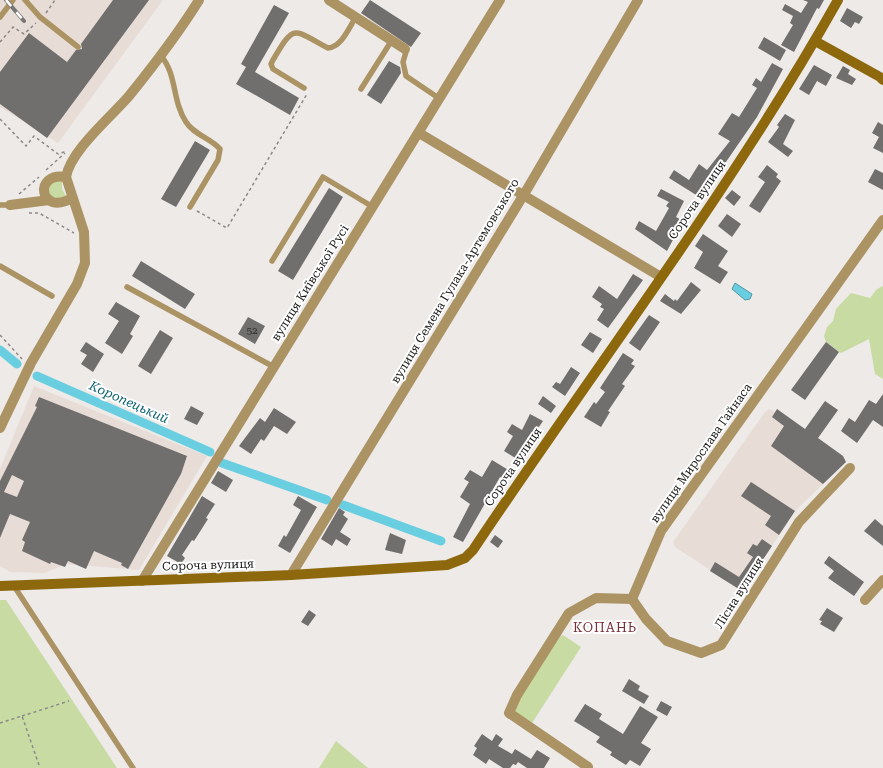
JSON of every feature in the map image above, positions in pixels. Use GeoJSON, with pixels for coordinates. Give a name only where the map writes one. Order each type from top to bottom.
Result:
{"type":"FeatureCollection","features":[{"type":"Feature","properties":{"kind":"main road","name":"Сороча вулиця"},"geometry":{"type":"LineString","coordinates":[[0,586],[291,575],[447,565],[465,558],[473,550],[661,277],[775,108],[838,0]]}},
{"type":"Feature","properties":{"kind":"main road"},"geometry":{"type":"LineString","coordinates":[[815,41],[883,80]]}},
{"type":"Feature","properties":{"kind":"street"},"geometry":{"type":"LineString","coordinates":[[0,428],[31,363],[77,284],[85,263],[84,232],[66,177],[72,160],[161,56],[199,0]]}},
{"type":"Feature","properties":{"kind":"street"},"geometry":{"type":"LineString","coordinates":[[329,0],[405,49]]}},
{"type":"Feature","properties":{"kind":"street","name":"вулиця Київської Русі"},"geometry":{"type":"LineString","coordinates":[[142,580],[500,0]]}},
{"type":"Feature","properties":{"kind":"street","name":"вулиця Семена Гулака-Артемовського"},"geometry":{"type":"LineString","coordinates":[[291,575],[523,195],[638,0]]}},
{"type":"Feature","properties":{"kind":"street"},"geometry":{"type":"LineString","coordinates":[[418,134],[661,277]]}},
{"type":"Feature","properties":{"kind":"street"},"geometry":{"type":"LineString","coordinates":[[66,177],[56,175],[49,179],[44,186],[47,197],[60,204],[72,198]]}},
{"type":"Feature","properties":{"kind":"street"},"geometry":{"type":"LineString","coordinates":[[5,205],[25,208],[47,197]]}},
{"type":"Feature","properties":{"kind":"street","name":"вулиця Мирослава Гайнаса"},"geometry":{"type":"LineString","coordinates":[[632,599],[661,531],[883,220]]}},
{"type":"Feature","properties":{"kind":"street","name":"Лісна вулиця"},"geometry":{"type":"LineString","coordinates":[[632,599],[646,619],[667,641],[701,653],[721,645],[799,522],[850,468]]}},
{"type":"Feature","properties":{"kind":"street"},"geometry":{"type":"LineString","coordinates":[[865,600],[883,580]]}},
{"type":"Feature","properties":{"kind":"street"},"geometry":{"type":"LineString","coordinates":[[588,767],[509,713],[517,695],[569,613],[596,598],[632,599]]}},
{"type":"Feature","properties":{"kind":"lane"},"geometry":{"type":"LineString","coordinates":[[0,17],[13,0]]}},
{"type":"Feature","properties":{"kind":"lane"},"geometry":{"type":"LineString","coordinates":[[25,0],[41,18],[78,47]]}},
{"type":"Feature","properties":{"kind":"lane"},"geometry":{"type":"LineString","coordinates":[[304,88],[273,69],[273,60],[287,37],[291,34],[299,33],[328,48],[333,48],[340,42],[356,17]]}},
{"type":"Feature","properties":{"kind":"lane"},"geometry":{"type":"LineString","coordinates":[[361,89],[392,40]]}},
{"type":"Feature","properties":{"kind":"lane"},"geometry":{"type":"LineString","coordinates":[[405,49],[406,52],[403,62],[406,76],[440,99]]}},
{"type":"Feature","properties":{"kind":"lane"},"geometry":{"type":"LineString","coordinates":[[161,56],[169,68],[176,103],[187,124],[220,149],[218,160],[190,207]]}},
{"type":"Feature","properties":{"kind":"lane"},"geometry":{"type":"LineString","coordinates":[[272,262],[323,177],[373,208]]}},
{"type":"Feature","properties":{"kind":"lane"},"geometry":{"type":"LineString","coordinates":[[0,266],[52,296]]}},
{"type":"Feature","properties":{"kind":"lane"},"geometry":{"type":"LineString","coordinates":[[127,287],[274,367]]}},
{"type":"Feature","properties":{"kind":"lane"},"geometry":{"type":"LineString","coordinates":[[14,586],[133,768]]}},
{"type":"Feature","properties":{"kind":"path"},"geometry":{"type":"LineString","coordinates":[[0,42],[13,27],[24,34],[41,18],[56,0]]}},
{"type":"Feature","properties":{"kind":"path"},"geometry":{"type":"LineString","coordinates":[[190,207],[227,228],[307,93],[304,88]]}},
{"type":"Feature","properties":{"kind":"path"},"geometry":{"type":"LineString","coordinates":[[0,119],[26,146],[34,136],[58,154],[68,150]]}},
{"type":"Feature","properties":{"kind":"path"},"geometry":{"type":"LineString","coordinates":[[18,195],[71,148]]}},
{"type":"Feature","properties":{"kind":"path"},"geometry":{"type":"LineString","coordinates":[[25,208],[39,213],[74,233],[78,238]]}},
{"type":"Feature","properties":{"kind":"path"},"geometry":{"type":"LineString","coordinates":[[0,335],[24,360]]}},
{"type":"Feature","properties":{"kind":"path"},"geometry":{"type":"LineString","coordinates":[[0,723],[69,701]]}},
{"type":"Feature","properties":{"kind":"path"},"geometry":{"type":"LineString","coordinates":[[22,716],[40,768]]}},
{"type":"Feature","properties":{"kind":"shaded area"},"geometry":{"type":"Polygon","coordinates":[[[0,0],[163,0],[58,143],[0,107],[0,0]]]}},
{"type":"Feature","properties":{"kind":"shaded area"},"geometry":{"type":"Polygon","coordinates":[[[34,386],[207,456],[139,570],[66,564],[45,573],[10,572],[0,566],[0,469],[34,386]]]}},
{"type":"Feature","properties":{"kind":"shaded area"},"geometry":{"type":"Polygon","coordinates":[[[825,401],[838,410],[818,438],[843,456],[846,462],[795,511],[742,591],[675,547],[673,542],[765,412],[769,409],[775,412],[777,409],[805,429],[825,401]]]}},
{"type":"Feature","properties":{"kind":"green space"},"geometry":{"type":"Polygon","coordinates":[[[62,180],[62,189],[66,196],[59,199],[50,196],[48,186],[50,183],[62,180]]]}},
{"type":"Feature","properties":{"kind":"green space"},"geometry":{"type":"Polygon","coordinates":[[[883,286],[883,379],[875,374],[869,339],[841,353],[826,342],[824,336],[827,327],[833,321],[836,309],[851,293],[870,298],[877,289],[883,286]]]}},
{"type":"Feature","properties":{"kind":"green space"},"geometry":{"type":"Polygon","coordinates":[[[0,600],[6,600],[117,768],[0,768],[0,600]]]}},
{"type":"Feature","properties":{"kind":"green space"},"geometry":{"type":"Polygon","coordinates":[[[563,635],[581,647],[532,723],[515,712],[522,695],[558,638],[563,635]]]}},
{"type":"Feature","properties":{"kind":"green space"},"geometry":{"type":"Polygon","coordinates":[[[336,741],[368,768],[319,768],[336,741]]]}},
{"type":"Feature","properties":{"kind":"water"},"geometry":{"type":"Polygon","coordinates":[[[735,283],[752,294],[750,299],[745,300],[732,289],[735,283]]]}},
{"type":"Feature","properties":{"kind":"building"},"geometry":{"type":"Polygon","coordinates":[[[113,0],[149,0],[47,138],[0,104],[0,72],[29,33],[67,62],[76,50],[82,49],[81,44],[113,0]]]}},
{"type":"Feature","properties":{"kind":"building"},"geometry":{"type":"Polygon","coordinates":[[[370,0],[421,33],[411,47],[361,13],[370,0]]]}},
{"type":"Feature","properties":{"kind":"building"},"geometry":{"type":"Polygon","coordinates":[[[803,0],[824,0],[819,9],[817,8],[794,52],[781,45],[793,25],[790,23],[793,16],[782,10],[785,4],[801,13],[808,2],[803,0]]]}},
{"type":"Feature","properties":{"kind":"building"},"geometry":{"type":"Polygon","coordinates":[[[274,5],[289,13],[255,72],[299,98],[290,115],[236,84],[246,67],[241,64],[274,5]]]}},
{"type":"Feature","properties":{"kind":"building"},"geometry":{"type":"Polygon","coordinates":[[[847,8],[863,17],[859,24],[855,22],[851,28],[840,21],[847,8]]]}},
{"type":"Feature","properties":{"kind":"building"},"geometry":{"type":"Polygon","coordinates":[[[764,37],[786,50],[780,61],[758,48],[764,37]]]}},
{"type":"Feature","properties":{"kind":"building"},"geometry":{"type":"Polygon","coordinates":[[[389,61],[400,67],[401,73],[381,104],[367,95],[389,61]]]}},
{"type":"Feature","properties":{"kind":"building"},"geometry":{"type":"Polygon","coordinates":[[[772,63],[783,69],[757,117],[701,198],[669,178],[674,170],[689,180],[699,164],[707,170],[730,141],[718,134],[732,113],[739,117],[757,88],[752,85],[756,78],[761,82],[772,63]]]}},
{"type":"Feature","properties":{"kind":"building"},"geometry":{"type":"Polygon","coordinates":[[[814,65],[832,75],[826,86],[817,81],[809,95],[799,89],[814,65]]]}},
{"type":"Feature","properties":{"kind":"building"},"geometry":{"type":"Polygon","coordinates":[[[843,66],[850,70],[848,74],[856,79],[852,85],[836,78],[843,66]]]}},
{"type":"Feature","properties":{"kind":"building"},"geometry":{"type":"Polygon","coordinates":[[[785,114],[795,120],[783,144],[793,151],[788,157],[768,142],[779,127],[777,125],[785,114]]]}},
{"type":"Feature","properties":{"kind":"building"},"geometry":{"type":"Polygon","coordinates":[[[878,122],[883,125],[883,153],[873,148],[879,137],[872,133],[878,122]]]}},
{"type":"Feature","properties":{"kind":"building"},"geometry":{"type":"Polygon","coordinates":[[[195,141],[210,150],[176,207],[161,199],[195,141]]]}},
{"type":"Feature","properties":{"kind":"building"},"geometry":{"type":"Polygon","coordinates":[[[767,165],[778,174],[776,177],[781,181],[760,213],[749,206],[765,182],[758,177],[767,165]]]}},
{"type":"Feature","properties":{"kind":"building"},"geometry":{"type":"Polygon","coordinates":[[[875,169],[883,173],[883,190],[868,182],[875,169]]]}},
{"type":"Feature","properties":{"kind":"building"},"geometry":{"type":"Polygon","coordinates":[[[329,188],[343,197],[293,280],[278,271],[329,188]]]}},
{"type":"Feature","properties":{"kind":"building"},"geometry":{"type":"Polygon","coordinates":[[[661,189],[684,201],[676,217],[683,221],[667,251],[635,229],[639,221],[656,231],[669,208],[666,206],[669,202],[657,196],[661,189]]]}},
{"type":"Feature","properties":{"kind":"building"},"geometry":{"type":"Polygon","coordinates":[[[732,190],[741,197],[734,206],[725,198],[732,190]]]}},
{"type":"Feature","properties":{"kind":"building"},"geometry":{"type":"Polygon","coordinates":[[[727,214],[741,224],[732,237],[718,226],[727,214]]]}},
{"type":"Feature","properties":{"kind":"building"},"geometry":{"type":"Polygon","coordinates":[[[703,234],[728,251],[718,266],[728,272],[720,284],[694,268],[703,252],[695,246],[703,234]]]}},
{"type":"Feature","properties":{"kind":"building"},"geometry":{"type":"Polygon","coordinates":[[[141,261],[195,294],[185,309],[132,276],[141,261]]]}},
{"type":"Feature","properties":{"kind":"building"},"geometry":{"type":"Polygon","coordinates":[[[633,274],[643,280],[608,328],[597,320],[604,309],[600,307],[602,304],[592,297],[599,286],[617,299],[633,274]]]}},
{"type":"Feature","properties":{"kind":"building"},"geometry":{"type":"Polygon","coordinates":[[[691,282],[701,290],[681,314],[660,301],[665,294],[674,301],[675,299],[677,301],[691,282]]]}},
{"type":"Feature","properties":{"kind":"building"},"geometry":{"type":"Polygon","coordinates":[[[116,302],[140,316],[130,334],[133,336],[122,354],[105,343],[119,321],[108,314],[116,302]]]}},
{"type":"Feature","properties":{"kind":"building"},"geometry":{"type":"Polygon","coordinates":[[[649,315],[660,322],[640,351],[629,343],[649,315]]]}},
{"type":"Feature","properties":{"kind":"building"},"geometry":{"type":"Polygon","coordinates":[[[248,317],[265,326],[255,344],[238,334],[248,317]]]}},
{"type":"Feature","properties":{"kind":"building"},"geometry":{"type":"Polygon","coordinates":[[[160,330],[173,338],[151,374],[138,366],[160,330]]]}},
{"type":"Feature","properties":{"kind":"building"},"geometry":{"type":"Polygon","coordinates":[[[590,332],[602,339],[593,353],[581,345],[590,332]]]}},
{"type":"Feature","properties":{"kind":"building"},"geometry":{"type":"Polygon","coordinates":[[[86,342],[104,354],[93,372],[81,364],[87,355],[80,351],[86,342]]]}},
{"type":"Feature","properties":{"kind":"building"},"geometry":{"type":"Polygon","coordinates":[[[826,342],[839,352],[805,400],[791,390],[826,342]]]}},
{"type":"Feature","properties":{"kind":"building"},"geometry":{"type":"Polygon","coordinates":[[[623,353],[634,360],[631,364],[635,366],[622,384],[625,386],[608,411],[610,412],[601,427],[584,417],[594,402],[596,404],[605,392],[600,388],[623,353]]]}},
{"type":"Feature","properties":{"kind":"building"},"geometry":{"type":"Polygon","coordinates":[[[571,367],[580,373],[565,396],[552,387],[556,382],[560,384],[571,367]]]}},
{"type":"Feature","properties":{"kind":"building"},"geometry":{"type":"Polygon","coordinates":[[[883,394],[883,427],[873,420],[857,443],[841,431],[849,418],[855,422],[869,400],[876,404],[883,394]]]}},
{"type":"Feature","properties":{"kind":"building"},"geometry":{"type":"Polygon","coordinates":[[[543,396],[556,406],[551,413],[538,404],[543,396]]]}},
{"type":"Feature","properties":{"kind":"building"},"geometry":{"type":"Polygon","coordinates":[[[39,397],[187,456],[181,474],[128,569],[121,565],[122,563],[94,551],[86,569],[68,561],[65,567],[51,562],[50,564],[22,551],[25,542],[22,540],[30,522],[10,514],[0,538],[0,481],[37,407],[35,406],[39,397]],[[12,475],[4,492],[17,497],[24,481],[12,475]]]}},
{"type":"Feature","properties":{"kind":"building"},"geometry":{"type":"Polygon","coordinates":[[[825,401],[838,410],[818,438],[843,456],[846,462],[823,484],[771,446],[784,426],[772,417],[777,409],[805,429],[825,401]]]}},
{"type":"Feature","properties":{"kind":"building"},"geometry":{"type":"Polygon","coordinates":[[[191,406],[204,413],[197,425],[184,419],[191,406]]]}},
{"type":"Feature","properties":{"kind":"building"},"geometry":{"type":"Polygon","coordinates":[[[274,408],[296,422],[287,434],[274,426],[264,441],[261,439],[251,454],[239,446],[260,418],[265,422],[274,408]]]}},
{"type":"Feature","properties":{"kind":"building"},"geometry":{"type":"Polygon","coordinates":[[[530,414],[543,421],[517,459],[504,451],[513,436],[507,432],[512,424],[522,430],[530,414]]]}},
{"type":"Feature","properties":{"kind":"building"},"geometry":{"type":"Polygon","coordinates":[[[492,460],[510,471],[505,480],[500,477],[463,542],[453,537],[470,504],[460,497],[469,482],[464,479],[470,470],[482,477],[492,460]]]}},
{"type":"Feature","properties":{"kind":"building"},"geometry":{"type":"Polygon","coordinates":[[[218,471],[233,480],[226,492],[211,483],[218,471]]]}},
{"type":"Feature","properties":{"kind":"building"},"geometry":{"type":"Polygon","coordinates":[[[751,482],[795,511],[779,535],[765,525],[771,516],[741,496],[751,482]]]}},
{"type":"Feature","properties":{"kind":"building"},"geometry":{"type":"Polygon","coordinates":[[[202,496],[215,504],[206,518],[208,519],[194,541],[192,540],[182,555],[185,558],[181,564],[167,556],[202,496]]]}},
{"type":"Feature","properties":{"kind":"building"},"geometry":{"type":"Polygon","coordinates":[[[298,496],[317,507],[290,553],[278,546],[284,535],[286,537],[301,510],[293,505],[298,496]]]}},
{"type":"Feature","properties":{"kind":"building"},"geometry":{"type":"Polygon","coordinates":[[[339,508],[345,512],[343,515],[348,519],[340,532],[351,539],[347,546],[336,539],[332,546],[321,539],[339,508]]]}},
{"type":"Feature","properties":{"kind":"building"},"geometry":{"type":"Polygon","coordinates":[[[875,519],[883,526],[883,546],[864,531],[875,519]]]}},
{"type":"Feature","properties":{"kind":"building"},"geometry":{"type":"Polygon","coordinates":[[[390,533],[406,540],[402,554],[385,550],[390,533]]]}},
{"type":"Feature","properties":{"kind":"building"},"geometry":{"type":"Polygon","coordinates":[[[495,535],[503,541],[498,548],[490,542],[495,535]]]}},
{"type":"Feature","properties":{"kind":"building"},"geometry":{"type":"Polygon","coordinates":[[[762,539],[772,546],[742,591],[710,571],[715,562],[739,577],[753,557],[747,553],[753,544],[757,546],[762,539]]]}},
{"type":"Feature","properties":{"kind":"building"},"geometry":{"type":"Polygon","coordinates":[[[829,556],[864,582],[854,596],[828,578],[834,571],[824,563],[829,556]]]}},
{"type":"Feature","properties":{"kind":"building"},"geometry":{"type":"Polygon","coordinates":[[[827,608],[843,618],[834,632],[820,624],[822,621],[819,620],[827,608]]]}},
{"type":"Feature","properties":{"kind":"building"},"geometry":{"type":"Polygon","coordinates":[[[309,610],[316,615],[308,626],[301,622],[309,610]]]}},
{"type":"Feature","properties":{"kind":"building"},"geometry":{"type":"Polygon","coordinates":[[[629,679],[640,686],[638,690],[649,696],[644,704],[622,691],[629,679]]]}},
{"type":"Feature","properties":{"kind":"building"},"geometry":{"type":"Polygon","coordinates":[[[661,701],[672,707],[667,716],[656,710],[661,701]]]}},
{"type":"Feature","properties":{"kind":"building"},"geometry":{"type":"Polygon","coordinates":[[[585,704],[602,714],[599,719],[623,734],[640,706],[658,717],[641,743],[651,749],[640,766],[630,760],[626,765],[610,755],[612,752],[596,742],[600,737],[574,721],[585,704]]]}},
{"type":"Feature","properties":{"kind":"building"},"geometry":{"type":"Polygon","coordinates":[[[482,734],[492,741],[496,734],[503,739],[498,746],[512,754],[515,749],[531,759],[537,750],[550,758],[544,768],[527,768],[518,762],[516,765],[513,764],[510,768],[503,768],[489,759],[486,764],[473,755],[477,748],[474,746],[482,734]]]}},
{"type":"Feature","properties":{"kind":"waterway","name":"Коропецький"},"geometry":{"type":"LineString","coordinates":[[0,350],[17,364]]}},
{"type":"Feature","properties":{"kind":"waterway","name":"Коропецький"},"geometry":{"type":"LineString","coordinates":[[37,376],[210,452]]}},
{"type":"Feature","properties":{"kind":"waterway","name":"Коропецький"},"geometry":{"type":"LineString","coordinates":[[222,463],[327,500]]}},
{"type":"Feature","properties":{"kind":"waterway","name":"Коропецький"},"geometry":{"type":"LineString","coordinates":[[343,505],[441,541]]}},
{"type":"Feature","properties":{"kind":"railway"},"geometry":{"type":"LineString","coordinates":[[6,0],[24,21]]}},
{"type":"Feature","properties":{"kind":"district","name":"КОПАНЬ"},"geometry":{"type":"Point","coordinates":[605,627]}}]}
